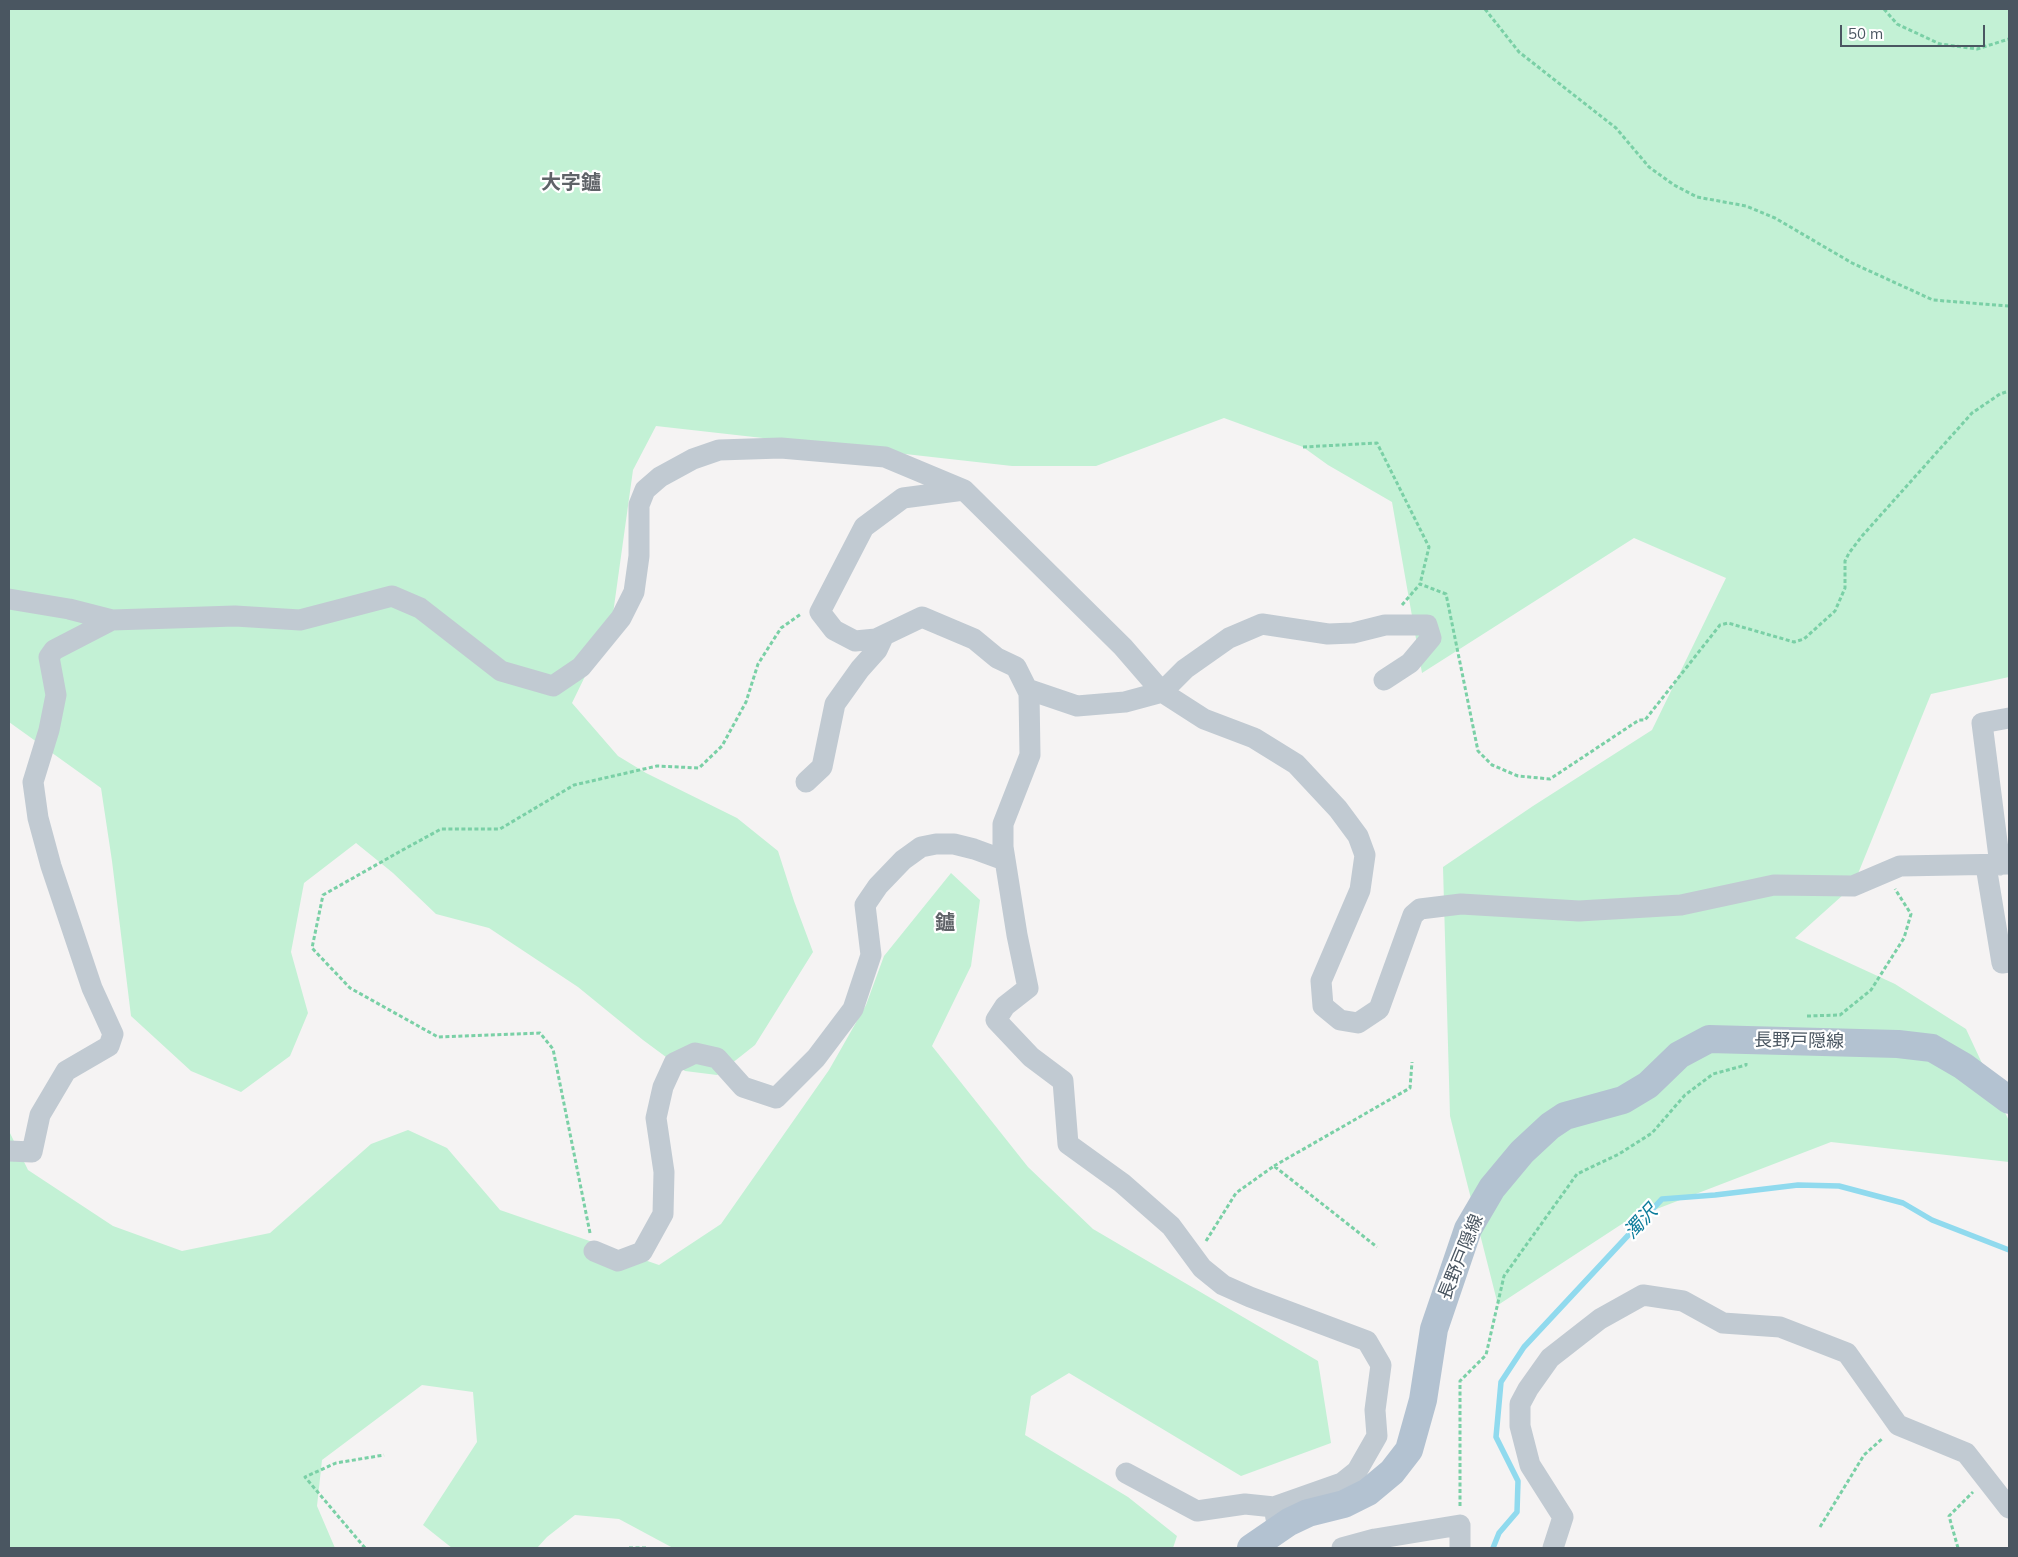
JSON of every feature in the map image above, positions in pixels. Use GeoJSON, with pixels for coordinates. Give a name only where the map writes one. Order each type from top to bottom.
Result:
{"type":"FeatureCollection","features":[{"type":"Feature","properties":{"kind":"main road","name":"長野戸隠線"},"geometry":{"type":"LineString","coordinates":[[1251,1548],[1276,1518],[1308,1513],[1344,1504],[1368,1492],[1392,1472],[1409,1450],[1423,1400],[1434,1329],[1468,1229],[1492,1188],[1522,1152],[1550,1126],[1565,1116],[1623,1100],[1648,1085],[1679,1055],[1709,1039],[1898,1044],[1932,1048],[1963,1066],[2009,1100]]}},
{"type":"Feature","properties":{"kind":"street"},"geometry":{"type":"LineString","coordinates":[[9,599],[68,609],[112,620],[235,616],[300,620],[392,596],[420,608],[501,671],[553,686],[581,667],[620,618],[634,592],[639,556],[639,505],[645,490],[660,477],[693,459],[719,450],[781,448],[885,457],[964,490],[1123,647],[1162,692],[1204,719],[1254,738],[1296,764],[1338,809],[1358,836],[1365,855],[1360,890],[1321,981],[1324,1006],[1340,1020],[1358,1023],[1379,1009],[1413,915],[1420,909],[1462,904],[1579,911],[1681,905],[1774,885],[1854,886],[1900,866],[1999,865]]}},
{"type":"Feature","properties":{"kind":"street"},"geometry":{"type":"LineString","coordinates":[[964,490],[903,498],[864,527],[820,612],[834,630],[855,641],[876,639],[922,617],[974,639],[997,658],[1016,667],[1029,693],[1030,756],[1003,824],[1004,860],[1028,988],[1005,1006],[996,1020],[1031,1057],[1063,1081],[1068,1144],[1122,1183],[1170,1226],[1202,1268],[1223,1285],[1292,1314],[1368,1341],[1381,1365],[1375,1410],[1377,1436],[1357,1471],[1342,1483],[1276,1518],[1245,1504],[1197,1511],[1126,1473]]}},
{"type":"Feature","properties":{"kind":"street"},"geometry":{"type":"LineString","coordinates":[[9,1151],[32,1152],[40,1115],[66,1071],[109,1046],[113,1034],[92,988],[51,866],[38,818],[33,782],[49,730],[56,695],[49,657],[54,650],[112,620]]}},
{"type":"Feature","properties":{"kind":"street"},"geometry":{"type":"LineString","coordinates":[[1027,689],[1077,706],[1126,702],[1162,692],[1186,669],[1229,638],[1262,624],[1328,634],[1353,633],[1385,625],[1427,625],[1431,638],[1410,663],[1384,680]]}},
{"type":"Feature","properties":{"kind":"street"},"geometry":{"type":"LineString","coordinates":[[806,782],[822,767],[835,704],[860,669],[877,650],[884,635]]}},
{"type":"Feature","properties":{"kind":"street"},"geometry":{"type":"LineString","coordinates":[[2009,718],[1982,723],[2001,805],[1999,865],[2002,963],[2009,962]]}},
{"type":"Feature","properties":{"kind":"street"},"geometry":{"type":"LineString","coordinates":[[594,1251],[618,1261],[642,1252],[663,1214],[664,1172],[656,1118],[662,1087],[674,1063],[695,1053],[717,1058],[743,1087],[776,1098],[816,1058],[853,1010],[870,955],[865,905],[878,886],[903,860],[921,848],[936,844],[954,844],[967,847],[1004,860]]}},
{"type":"Feature","properties":{"kind":"street"},"geometry":{"type":"LineString","coordinates":[[1553,1548],[1563,1517],[1530,1465],[1520,1426],[1520,1404],[1550,1358],[1600,1319],[1643,1295],[1682,1301],[1723,1323],[1780,1327],[1847,1353],[1898,1425],[1966,1453],[2009,1508]]}},
{"type":"Feature","properties":{"kind":"street"},"geometry":{"type":"LineString","coordinates":[[1342,1548],[1375,1539],[1460,1538]]}},
{"type":"Feature","properties":{"kind":"path"},"geometry":{"type":"LineString","coordinates":[[1485,9],[1518,52],[1616,128],[1649,167],[1674,185],[1698,197],[1746,206],[1775,218],[1852,263],[1933,300],[2009,306]]}},
{"type":"Feature","properties":{"kind":"path"},"geometry":{"type":"LineString","coordinates":[[1884,9],[1897,24],[1940,44],[1977,49],[2009,39]]}},
{"type":"Feature","properties":{"kind":"path"},"geometry":{"type":"LineString","coordinates":[[1420,584],[1446,594],[1478,751],[1492,765],[1518,776],[1550,779],[1639,720],[1645,720],[1720,626],[1728,623],[1794,642],[1804,639],[1835,611],[1845,588],[1845,561],[1862,536],[1972,413],[2009,390]]}},
{"type":"Feature","properties":{"kind":"path"},"geometry":{"type":"LineString","coordinates":[[1303,447],[1377,443],[1429,547],[1420,584],[1385,625]]}},
{"type":"Feature","properties":{"kind":"path"},"geometry":{"type":"LineString","coordinates":[[594,1251],[553,1049],[540,1033],[438,1037],[350,988],[312,948],[323,895],[442,829],[500,828],[574,785],[657,766],[699,768],[722,746],[746,702],[758,664],[781,628],[827,598]]}},
{"type":"Feature","properties":{"kind":"path"},"geometry":{"type":"LineString","coordinates":[[1802,1017],[1840,1015],[1871,990],[1904,938],[1911,914],[1899,894],[1883,874]]}},
{"type":"Feature","properties":{"kind":"path"},"geometry":{"type":"LineString","coordinates":[[1460,1538],[1460,1381],[1486,1355],[1504,1276],[1577,1174],[1619,1154],[1652,1133],[1685,1096],[1713,1074],[1746,1065],[1748,1040]]}},
{"type":"Feature","properties":{"kind":"path"},"geometry":{"type":"LineString","coordinates":[[1195,1258],[1236,1193],[1274,1166],[1410,1088],[1412,1062]]}},
{"type":"Feature","properties":{"kind":"path"},"geometry":{"type":"LineString","coordinates":[[1274,1166],[1377,1247]]}},
{"type":"Feature","properties":{"kind":"path"},"geometry":{"type":"LineString","coordinates":[[1820,1527],[1864,1455],[1898,1425]]}},
{"type":"Feature","properties":{"kind":"path"},"geometry":{"type":"LineString","coordinates":[[365,1548],[304,1477],[336,1463],[384,1455]]}},
{"type":"Feature","properties":{"kind":"path"},"geometry":{"type":"LineString","coordinates":[[1958,1548],[1949,1516],[1986,1478]]}},
{"type":"Feature","properties":{"kind":"path"},"geometry":{"type":"LineString","coordinates":[[629,1548],[647,1548]]}},
{"type":"Feature","properties":{"kind":"green space"},"geometry":{"type":"Polygon","coordinates":[[[9,9],[2009,9],[2009,677],[1931,694],[1853,886],[1795,938],[1895,984],[1966,1029],[2009,1121],[2009,1162],[1831,1142],[1628,1220],[1498,1305],[1450,1116],[1443,867],[1533,806],[1652,730],[1726,578],[1634,538],[1422,673],[1392,502],[1328,465],[1303,447],[1224,418],[1096,466],[1012,466],[656,426],[633,470],[612,621],[572,703],[618,756],[646,773],[737,818],[778,851],[813,952],[755,1045],[717,1075],[685,1071],[643,1040],[578,987],[489,928],[436,914],[393,873],[356,843],[304,883],[291,952],[308,1013],[290,1056],[241,1092],[191,1071],[131,1016],[101,788],[9,722],[9,9]]]}},
{"type":"Feature","properties":{"kind":"green space"},"geometry":{"type":"Polygon","coordinates":[[[951,873],[980,900],[971,966],[932,1046],[1028,1167],[1093,1229],[1318,1361],[1331,1443],[1241,1476],[1069,1373],[1031,1396],[1025,1435],[1128,1497],[1177,1536],[1173,1548],[673,1548],[619,1519],[575,1515],[547,1537],[537,1548],[452,1548],[423,1525],[477,1442],[473,1392],[422,1385],[322,1460],[317,1506],[335,1548],[9,1548],[9,1131],[28,1170],[113,1226],[182,1251],[270,1233],[371,1144],[408,1130],[447,1148],[500,1210],[659,1265],[721,1224],[829,1070],[866,1005],[884,956],[951,873]]]}},
{"type":"Feature","properties":{"kind":"waterway","name":"濁沢"},"geometry":{"type":"LineString","coordinates":[[1493,1548],[1499,1533],[1517,1512],[1518,1481],[1496,1437],[1501,1382],[1524,1347],[1662,1199],[1798,1185],[1839,1186],[1903,1203],[1932,1220],[2009,1250]]}},
{"type":"Feature","properties":{"kind":"district","name":"大字鑪"},"geometry":{"type":"Point","coordinates":[571,183]}},
{"type":"Feature","properties":{"kind":"district","name":"鑪"},"geometry":{"type":"Point","coordinates":[945,923]}}]}
